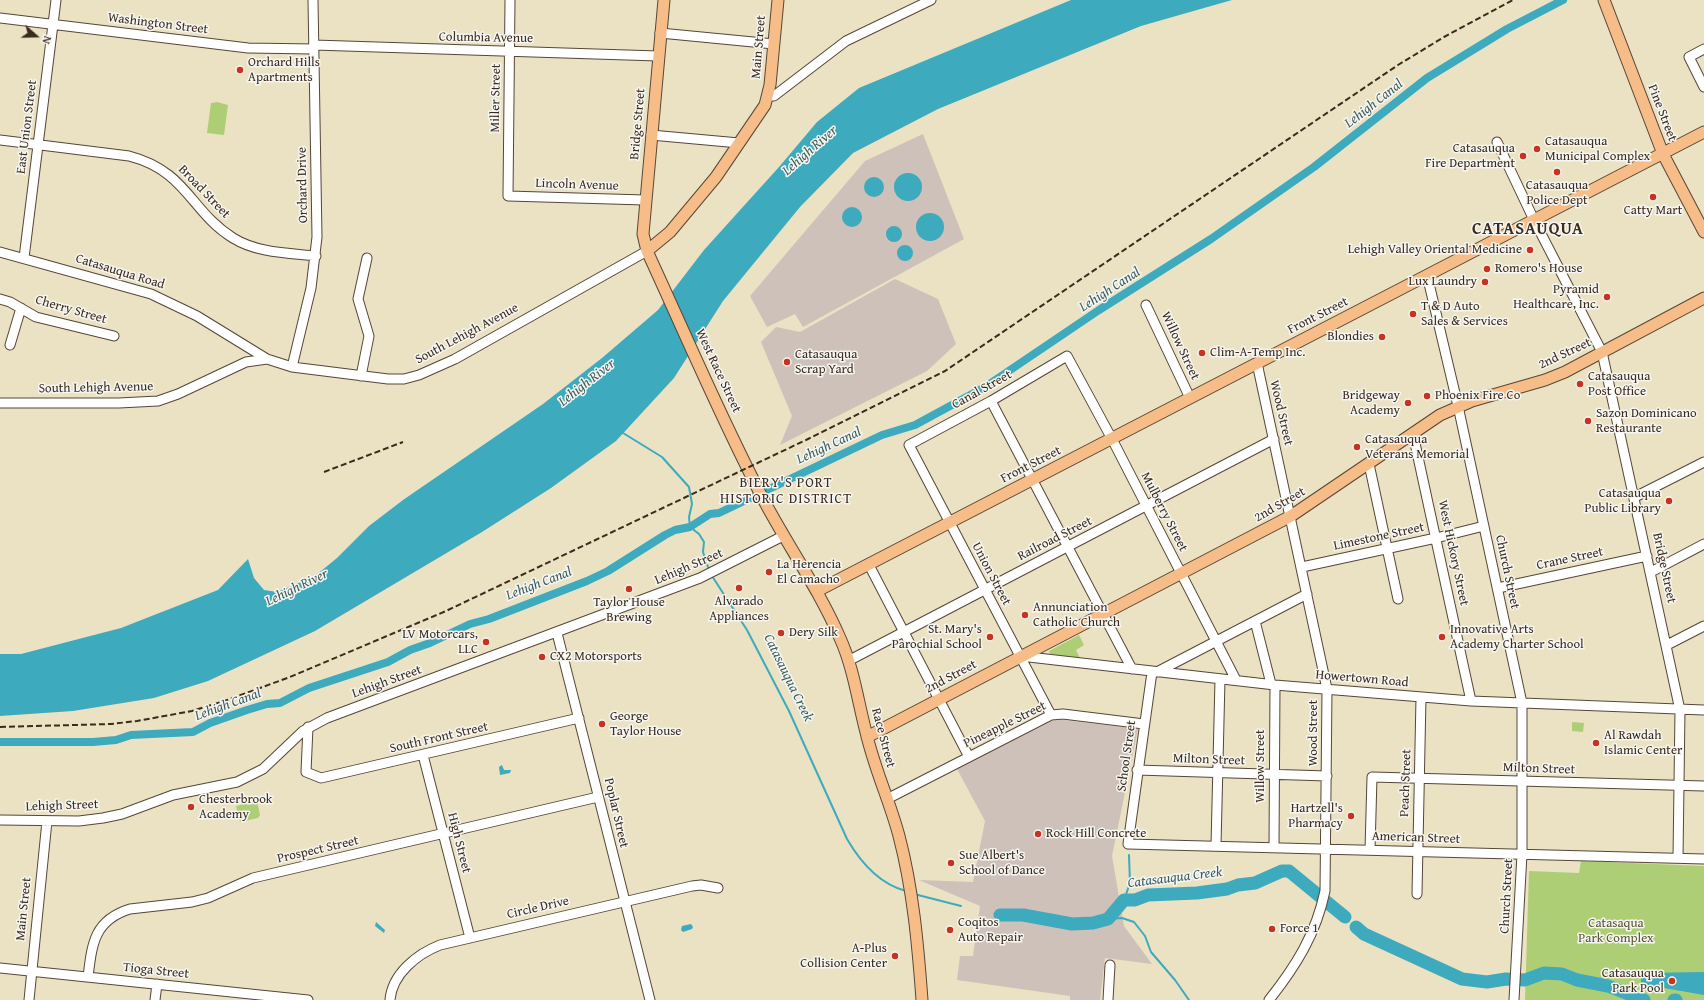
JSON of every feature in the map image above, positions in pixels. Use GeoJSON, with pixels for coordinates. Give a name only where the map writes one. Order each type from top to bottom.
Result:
{"type":"FeatureCollection","features":[{"type":"Feature","properties":{"kind":"main road","name":"Bridge Street"},"geometry":{"type":"LineString","coordinates":[[647,250],[643,234],[645,200],[664,0]]}},
{"type":"Feature","properties":{"kind":"main road","name":"Main Street"},"geometry":{"type":"LineString","coordinates":[[768,96],[778,0]]}},
{"type":"Feature","properties":{"kind":"main road","name":"Pine Street"},"geometry":{"type":"LineString","coordinates":[[1604,0],[1663,154],[1704,232]]}},
{"type":"Feature","properties":{"kind":"main road","name":"South Lehigh Avenue"},"geometry":{"type":"LineString","coordinates":[[647,250],[670,232],[703,194],[721,171],[765,105],[768,96]]}},
{"type":"Feature","properties":{"kind":"main road","name":"Front Street"},"geometry":{"type":"LineString","coordinates":[[817,591],[1704,132]]}},
{"type":"Feature","properties":{"kind":"main road","name":"West Race Street"},"geometry":{"type":"LineString","coordinates":[[647,250],[765,502]]}},
{"type":"Feature","properties":{"kind":"main road","name":"2nd Street"},"geometry":{"type":"LineString","coordinates":[[867,737],[1291,516],[1440,415],[1458,406],[1545,380],[1602,352],[1704,298]]}},
{"type":"Feature","properties":{"kind":"main road","name":"Race Street"},"geometry":{"type":"LineString","coordinates":[[765,502],[783,536],[817,591],[841,639],[848,661],[867,737],[898,833],[908,880],[922,1000]]}},
{"type":"Feature","properties":{"kind":"street","name":"East Union Street"},"geometry":{"type":"LineString","coordinates":[[24,258],[56,0]]}},
{"type":"Feature","properties":{"kind":"street","name":"Orchard Drive"},"geometry":{"type":"LineString","coordinates":[[292,367],[311,288],[316,256],[317,233],[313,0]]}},
{"type":"Feature","properties":{"kind":"street","name":"Miller Street"},"geometry":{"type":"LineString","coordinates":[[508,196],[510,0]]}},
{"type":"Feature","properties":{"kind":"street"},"geometry":{"type":"LineString","coordinates":[[768,96],[774,96],[846,41],[930,0]]}},
{"type":"Feature","properties":{"kind":"street","name":"Washington Street"},"geometry":{"type":"LineString","coordinates":[[0,18],[248,48],[314,47]]}},
{"type":"Feature","properties":{"kind":"street"},"geometry":{"type":"LineString","coordinates":[[660,33],[774,44]]}},
{"type":"Feature","properties":{"kind":"street","name":"Columbia Avenue"},"geometry":{"type":"LineString","coordinates":[[314,47],[510,50],[658,56]]}},
{"type":"Feature","properties":{"kind":"street"},"geometry":{"type":"LineString","coordinates":[[1704,49],[1689,57],[1704,87]]}},
{"type":"Feature","properties":{"kind":"street"},"geometry":{"type":"LineString","coordinates":[[651,136],[739,143]]}},
{"type":"Feature","properties":{"kind":"street","name":"Broad Street"},"geometry":{"type":"LineString","coordinates":[[0,140],[38,146],[129,156],[142,159],[172,176],[216,225],[234,239],[258,249],[316,256]]}},
{"type":"Feature","properties":{"kind":"street","name":"Bridge Street"},"geometry":{"type":"LineString","coordinates":[[1497,142],[1534,220],[1602,352],[1635,497],[1680,710],[1678,858]]}},
{"type":"Feature","properties":{"kind":"street","name":"Lincoln Avenue"},"geometry":{"type":"LineString","coordinates":[[508,196],[645,200]]}},
{"type":"Feature","properties":{"kind":"street","name":"South Lehigh Avenue"},"geometry":{"type":"LineString","coordinates":[[0,403],[137,403],[158,401],[178,394],[246,362],[266,359],[292,367],[361,376],[404,379],[433,370],[647,250]]}},
{"type":"Feature","properties":{"kind":"street","name":"Catasauqua Road"},"geometry":{"type":"LineString","coordinates":[[0,252],[158,296],[192,313],[266,359]]}},
{"type":"Feature","properties":{"kind":"street"},"geometry":{"type":"LineString","coordinates":[[361,376],[370,336],[358,299],[367,258]]}},
{"type":"Feature","properties":{"kind":"street","name":"Church Street"},"geometry":{"type":"LineString","coordinates":[[1427,275],[1458,406],[1522,703],[1522,854],[1514,1000]]}},
{"type":"Feature","properties":{"kind":"street","name":"Cherry Street"},"geometry":{"type":"LineString","coordinates":[[0,299],[10,302],[36,317],[114,336]]}},
{"type":"Feature","properties":{"kind":"street","name":"Willow Street"},"geometry":{"type":"LineString","coordinates":[[1146,305],[1190,398]]}},
{"type":"Feature","properties":{"kind":"street"},"geometry":{"type":"LineString","coordinates":[[10,345],[21,308]]}},
{"type":"Feature","properties":{"kind":"street","name":"Canal Street"},"geometry":{"type":"LineString","coordinates":[[909,445],[991,401],[1067,356]]}},
{"type":"Feature","properties":{"kind":"street","name":"Mulberry Street"},"geometry":{"type":"LineString","coordinates":[[1067,356],[1147,506],[1236,680]]}},
{"type":"Feature","properties":{"kind":"street","name":"Wood Street"},"geometry":{"type":"LineString","coordinates":[[1256,363],[1291,516],[1327,689],[1325,891],[1322,905],[1298,960],[1269,1000]]}},
{"type":"Feature","properties":{"kind":"street"},"geometry":{"type":"LineString","coordinates":[[991,401],[1132,669]]}},
{"type":"Feature","properties":{"kind":"street","name":"West Hickory Street"},"geometry":{"type":"LineString","coordinates":[[1413,434],[1471,701]]}},
{"type":"Feature","properties":{"kind":"street","name":"Railroad Street"},"geometry":{"type":"LineString","coordinates":[[848,661],[1274,439]]}},
{"type":"Feature","properties":{"kind":"street","name":"Union Street"},"geometry":{"type":"LineString","coordinates":[[909,445],[1051,715]]}},
{"type":"Feature","properties":{"kind":"street"},"geometry":{"type":"LineString","coordinates":[[1635,497],[1704,462]]}},
{"type":"Feature","properties":{"kind":"street"},"geometry":{"type":"LineString","coordinates":[[1369,464],[1398,599]]}},
{"type":"Feature","properties":{"kind":"street","name":"Limestone Street"},"geometry":{"type":"LineString","coordinates":[[1302,567],[1484,526]]}},
{"type":"Feature","properties":{"kind":"street","name":"Lehigh Street"},"geometry":{"type":"LineString","coordinates":[[0,820],[79,821],[103,818],[122,814],[173,795],[237,782],[263,769],[308,727],[327,718],[557,633],[711,573],[783,536]]}},
{"type":"Feature","properties":{"kind":"street"},"geometry":{"type":"LineString","coordinates":[[1651,572],[1704,544]]}},
{"type":"Feature","properties":{"kind":"street","name":"Crane Street"},"geometry":{"type":"LineString","coordinates":[[1498,588],[1647,556]]}},
{"type":"Feature","properties":{"kind":"street"},"geometry":{"type":"LineString","coordinates":[[869,565],[969,757]]}},
{"type":"Feature","properties":{"kind":"street"},"geometry":{"type":"LineString","coordinates":[[1154,672],[1216,642],[1307,594]]}},
{"type":"Feature","properties":{"kind":"street","name":"Willow Street"},"geometry":{"type":"LineString","coordinates":[[1255,621],[1273,684],[1274,848]]}},
{"type":"Feature","properties":{"kind":"street"},"geometry":{"type":"LineString","coordinates":[[1667,646],[1704,626]]}},
{"type":"Feature","properties":{"kind":"street","name":"Poplar Street"},"geometry":{"type":"LineString","coordinates":[[557,633],[650,1000]]}},
{"type":"Feature","properties":{"kind":"street","name":"Howertown Road"},"geometry":{"type":"LineString","coordinates":[[1020,656],[1220,679],[1471,701],[1704,710]]}},
{"type":"Feature","properties":{"kind":"street","name":"School Street"},"geometry":{"type":"LineString","coordinates":[[1128,844],[1137,770],[1154,672]]}},
{"type":"Feature","properties":{"kind":"street"},"geometry":{"type":"LineString","coordinates":[[1216,846],[1220,679]]}},
{"type":"Feature","properties":{"kind":"street","name":"Peach Street"},"geometry":{"type":"LineString","coordinates":[[1417,894],[1421,697]]}},
{"type":"Feature","properties":{"kind":"street","name":"Pineapple Street"},"geometry":{"type":"LineString","coordinates":[[886,799],[1051,715],[1063,714],[1144,724]]}},
{"type":"Feature","properties":{"kind":"street","name":"South Front Street"},"geometry":{"type":"LineString","coordinates":[[308,727],[306,772],[321,778],[579,718]]}},
{"type":"Feature","properties":{"kind":"street","name":"High Street"},"geometry":{"type":"LineString","coordinates":[[423,755],[470,938]]}},
{"type":"Feature","properties":{"kind":"street","name":"Milton Street"},"geometry":{"type":"LineString","coordinates":[[1137,770],[1327,776]]}},
{"type":"Feature","properties":{"kind":"street","name":"Milton Street"},"geometry":{"type":"LineString","coordinates":[[1370,850],[1372,777],[1704,786]]}},
{"type":"Feature","properties":{"kind":"street","name":"Prospect Street"},"geometry":{"type":"LineString","coordinates":[[88,977],[91,949],[96,935],[107,921],[122,912],[136,908],[192,902],[208,898],[253,878],[598,797]]}},
{"type":"Feature","properties":{"kind":"street","name":"Main Street"},"geometry":{"type":"LineString","coordinates":[[29,1000],[47,821]]}},
{"type":"Feature","properties":{"kind":"street","name":"American Street"},"geometry":{"type":"LineString","coordinates":[[1128,844],[1704,858]]}},
{"type":"Feature","properties":{"kind":"street","name":"Circle Drive"},"geometry":{"type":"LineString","coordinates":[[390,1000],[392,987],[397,977],[422,954],[440,945],[692,886],[701,885],[718,888]]}},
{"type":"Feature","properties":{"kind":"street"},"geometry":{"type":"LineString","coordinates":[[1108,1000],[1110,965]]}},
{"type":"Feature","properties":{"kind":"street","name":"Tioga Street"},"geometry":{"type":"LineString","coordinates":[[0,968],[157,984],[280,999],[308,1000]]}},
{"type":"Feature","properties":{"kind":"street"},"geometry":{"type":"LineString","coordinates":[[155,1000],[157,984]]}},
{"type":"Feature","properties":{"kind":"shaded area"},"geometry":{"type":"Polygon","coordinates":[[[923,134],[964,239],[803,327],[795,314],[767,327],[750,296],[865,161],[923,134]]]}},
{"type":"Feature","properties":{"kind":"shaded area","name":"Catasauqua Scrap Yard"},"geometry":{"type":"Polygon","coordinates":[[[895,279],[938,299],[956,344],[927,371],[780,445],[792,416],[761,342],[776,327],[800,332],[895,279]]]}},
{"type":"Feature","properties":{"kind":"shaded area"},"geometry":{"type":"Polygon","coordinates":[[[1056,719],[1138,729],[1112,856],[1124,926],[1152,964],[1105,958],[1100,1000],[1070,1000],[1070,996],[957,980],[960,956],[973,956],[980,906],[919,880],[973,882],[985,821],[957,769],[1056,719]]]}},
{"type":"Feature","properties":{"kind":"green space"},"geometry":{"type":"Polygon","coordinates":[[[217,102],[228,105],[224,135],[207,133],[211,103],[217,102]]]}},
{"type":"Feature","properties":{"kind":"green space"},"geometry":{"type":"Polygon","coordinates":[[[1079,635],[1084,645],[1076,650],[1080,658],[1050,654],[1049,651],[1079,635]]]}},
{"type":"Feature","properties":{"kind":"green space"},"geometry":{"type":"Polygon","coordinates":[[[1572,722],[1584,723],[1583,732],[1572,731],[1572,722]]]}},
{"type":"Feature","properties":{"kind":"green space"},"geometry":{"type":"Polygon","coordinates":[[[257,801],[260,815],[258,818],[240,822],[236,806],[257,801]]]}},
{"type":"Feature","properties":{"kind":"green space","name":"Catasaqua Park Complex"},"geometry":{"type":"Polygon","coordinates":[[[1581,861],[1704,866],[1704,1000],[1525,1000],[1529,871],[1579,873],[1581,861]]]}},
{"type":"Feature","properties":{"kind":"water","name":"Lehigh River"},"geometry":{"type":"Polygon","coordinates":[[[1071,0],[1232,0],[1141,26],[938,109],[853,153],[800,207],[723,301],[674,378],[616,441],[551,488],[482,532],[315,631],[208,681],[154,698],[73,711],[0,716],[0,654],[21,654],[121,628],[218,590],[248,559],[254,578],[264,590],[277,592],[315,576],[337,558],[369,526],[403,500],[543,404],[602,358],[658,310],[704,250],[779,167],[817,122],[859,88],[1071,0]]]}},
{"type":"Feature","properties":{"kind":"water"},"geometry":{"type":"Polygon","coordinates":[[[908,173],[918,177],[922,187],[918,197],[908,201],[898,197],[894,187],[898,177],[908,173]]]}},
{"type":"Feature","properties":{"kind":"water"},"geometry":{"type":"Polygon","coordinates":[[[874,177],[881,180],[884,187],[881,194],[874,197],[867,194],[864,187],[867,180],[874,177]]]}},
{"type":"Feature","properties":{"kind":"water"},"geometry":{"type":"Polygon","coordinates":[[[848,207],[856,207],[862,213],[862,221],[856,227],[848,227],[842,221],[842,213],[848,207]]]}},
{"type":"Feature","properties":{"kind":"water"},"geometry":{"type":"Polygon","coordinates":[[[930,213],[940,217],[944,227],[940,237],[930,241],[920,237],[916,227],[920,217],[930,213]]]}},
{"type":"Feature","properties":{"kind":"water"},"geometry":{"type":"Polygon","coordinates":[[[891,226],[897,226],[902,231],[900,240],[897,242],[891,242],[886,237],[886,231],[891,226]]]}},
{"type":"Feature","properties":{"kind":"water"},"geometry":{"type":"Polygon","coordinates":[[[902,245],[908,245],[913,250],[911,259],[908,261],[902,261],[897,256],[897,250],[902,245]]]}},
{"type":"Feature","properties":{"kind":"water"},"geometry":{"type":"Polygon","coordinates":[[[502,765],[504,770],[511,770],[510,773],[500,775],[499,767],[502,765]]]}},
{"type":"Feature","properties":{"kind":"water"},"geometry":{"type":"Polygon","coordinates":[[[376,922],[385,930],[384,933],[375,926],[376,922]]]}},
{"type":"Feature","properties":{"kind":"water"},"geometry":{"type":"Polygon","coordinates":[[[691,924],[693,927],[692,929],[683,932],[681,930],[682,926],[691,924]]]}},
{"type":"Feature","properties":{"kind":"water","name":"Catasauqua Park Pool"},"geometry":{"type":"Polygon","coordinates":[[[1704,972],[1704,995],[1664,988],[1641,989],[1641,973],[1704,972]]]}},
{"type":"Feature","properties":{"kind":"waterway","name":"Lehigh Canal"},"geometry":{"type":"LineString","coordinates":[[0,742],[93,742],[116,740],[131,735],[193,732],[210,723],[267,704],[280,703],[309,688],[388,662],[410,650],[430,643],[470,624],[489,619],[587,581],[608,571],[675,530],[690,527],[710,514],[719,513],[882,435],[915,425],[985,387],[1099,310],[1211,239],[1314,167],[1427,78],[1507,29],[1563,0]]}},
{"type":"Feature","properties":{"kind":"waterway","name":"Catasauqua Creek"},"geometry":{"type":"LineString","coordinates":[[623,433],[662,457],[689,487],[692,504],[689,517],[690,527],[699,534],[704,542],[703,552],[709,570]]}},
{"type":"Feature","properties":{"kind":"waterway","name":"Catasauqua Creek"},"geometry":{"type":"LineString","coordinates":[[712,576],[747,630],[789,711],[847,839],[858,856],[879,878],[896,888],[906,891]]}},
{"type":"Feature","properties":{"kind":"waterway"},"geometry":{"type":"LineString","coordinates":[[1124,900],[1130,883],[1129,855]]}},
{"type":"Feature","properties":{"kind":"waterway","name":"Catasauqua Creek"},"geometry":{"type":"LineString","coordinates":[[1000,915],[1023,915],[1072,924],[1093,923],[1108,919],[1124,900],[1135,900],[1148,895],[1197,893],[1227,889],[1238,885],[1255,883],[1282,871],[1289,871],[1345,917]]}},
{"type":"Feature","properties":{"kind":"waterway","name":"Catasauqua Creek"},"geometry":{"type":"LineString","coordinates":[[914,894],[961,906]]}},
{"type":"Feature","properties":{"kind":"waterway"},"geometry":{"type":"LineString","coordinates":[[1108,919],[1122,918],[1134,922],[1145,936],[1151,952],[1175,980],[1189,1000]]}},
{"type":"Feature","properties":{"kind":"waterway","name":"Catasauqua Creek"},"geometry":{"type":"LineString","coordinates":[[1356,927],[1364,934],[1462,979],[1487,982],[1506,979],[1525,980],[1544,973],[1562,974],[1577,980],[1608,986],[1644,1000]]}},
{"type":"Feature","properties":{"kind":"railway"},"geometry":{"type":"LineString","coordinates":[[0,727],[111,724],[137,721],[192,711],[227,700],[290,677],[446,611],[808,439],[945,371],[1398,65],[1444,37],[1513,0]]}},
{"type":"Feature","properties":{"kind":"railway"},"geometry":{"type":"LineString","coordinates":[[324,472],[403,442]]}},
{"type":"Feature","properties":{"kind":"place","name":"Orchard Hills Apartments"},"geometry":{"type":"Point","coordinates":[240,70]}},
{"type":"Feature","properties":{"kind":"place","name":"Catasauqua Municipal Complex"},"geometry":{"type":"Point","coordinates":[1537,149]}},
{"type":"Feature","properties":{"kind":"place","name":"Catasauqua Fire Department"},"geometry":{"type":"Point","coordinates":[1523,156]}},
{"type":"Feature","properties":{"kind":"place","name":"Catasauqua Police Dept"},"geometry":{"type":"Point","coordinates":[1557,172]}},
{"type":"Feature","properties":{"kind":"place","name":"Catty Mart"},"geometry":{"type":"Point","coordinates":[1653,197]}},
{"type":"Feature","properties":{"kind":"place","name":"Lehigh Valley Oriental Medicine"},"geometry":{"type":"Point","coordinates":[1530,250]}},
{"type":"Feature","properties":{"kind":"place","name":"Romero's House"},"geometry":{"type":"Point","coordinates":[1487,269]}},
{"type":"Feature","properties":{"kind":"place","name":"Lux Laundry"},"geometry":{"type":"Point","coordinates":[1485,282]}},
{"type":"Feature","properties":{"kind":"place","name":"Pyramid Healthcare, Inc."},"geometry":{"type":"Point","coordinates":[1607,297]}},
{"type":"Feature","properties":{"kind":"place","name":"T & D Auto Sales & Services"},"geometry":{"type":"Point","coordinates":[1413,314]}},
{"type":"Feature","properties":{"kind":"place","name":"Blondies"},"geometry":{"type":"Point","coordinates":[1382,337]}},
{"type":"Feature","properties":{"kind":"place","name":"Clim-A-Temp Inc."},"geometry":{"type":"Point","coordinates":[1202,353]}},
{"type":"Feature","properties":{"kind":"place","name":"Catasauqua Scrap Yard"},"geometry":{"type":"Point","coordinates":[787,362]}},
{"type":"Feature","properties":{"kind":"place","name":"Catasauqua Post Office"},"geometry":{"type":"Point","coordinates":[1580,384]}},
{"type":"Feature","properties":{"kind":"place","name":"Phoenix Fire Co"},"geometry":{"type":"Point","coordinates":[1427,396]}},
{"type":"Feature","properties":{"kind":"place","name":"Bridgeway Academy"},"geometry":{"type":"Point","coordinates":[1408,403]}},
{"type":"Feature","properties":{"kind":"place","name":"Sazon Dominicano Restaurante"},"geometry":{"type":"Point","coordinates":[1588,421]}},
{"type":"Feature","properties":{"kind":"place","name":"Catasauqua Veterans Memorial"},"geometry":{"type":"Point","coordinates":[1357,447]}},
{"type":"Feature","properties":{"kind":"place","name":"Catasauqua Public Library"},"geometry":{"type":"Point","coordinates":[1669,501]}},
{"type":"Feature","properties":{"kind":"place","name":"La Herencia El Camacho"},"geometry":{"type":"Point","coordinates":[769,572]}},
{"type":"Feature","properties":{"kind":"place","name":"Alvarado Appliances"},"geometry":{"type":"Point","coordinates":[739,588]}},
{"type":"Feature","properties":{"kind":"place","name":"Taylor House Brewing"},"geometry":{"type":"Point","coordinates":[629,589]}},
{"type":"Feature","properties":{"kind":"place","name":"Annunciation Catholic Church"},"geometry":{"type":"Point","coordinates":[1025,615]}},
{"type":"Feature","properties":{"kind":"place","name":"Dery Silk"},"geometry":{"type":"Point","coordinates":[781,633]}},
{"type":"Feature","properties":{"kind":"place","name":"St. Mary's Parochial School"},"geometry":{"type":"Point","coordinates":[990,637]}},
{"type":"Feature","properties":{"kind":"place","name":"Innovative Arts Academy Charter School"},"geometry":{"type":"Point","coordinates":[1442,637]}},
{"type":"Feature","properties":{"kind":"place","name":"LV Motorcars, LLC"},"geometry":{"type":"Point","coordinates":[486,642]}},
{"type":"Feature","properties":{"kind":"place","name":"CX2 Motorsports"},"geometry":{"type":"Point","coordinates":[542,657]}},
{"type":"Feature","properties":{"kind":"place","name":"George Taylor House"},"geometry":{"type":"Point","coordinates":[602,724]}},
{"type":"Feature","properties":{"kind":"place","name":"Al Rawdah Islamic Center"},"geometry":{"type":"Point","coordinates":[1596,743]}},
{"type":"Feature","properties":{"kind":"place","name":"Chesterbrook Academy"},"geometry":{"type":"Point","coordinates":[191,807]}},
{"type":"Feature","properties":{"kind":"place","name":"Hartzell's Pharmacy"},"geometry":{"type":"Point","coordinates":[1351,816]}},
{"type":"Feature","properties":{"kind":"place","name":"Rock Hill Concrete"},"geometry":{"type":"Point","coordinates":[1038,834]}},
{"type":"Feature","properties":{"kind":"place","name":"Sue Albert's School of Dance"},"geometry":{"type":"Point","coordinates":[951,863]}},
{"type":"Feature","properties":{"kind":"place","name":"Force 1"},"geometry":{"type":"Point","coordinates":[1272,929]}},
{"type":"Feature","properties":{"kind":"place","name":"Coqitos Auto Repair"},"geometry":{"type":"Point","coordinates":[950,930]}},
{"type":"Feature","properties":{"kind":"place","name":"A-Plus Collision Center"},"geometry":{"type":"Point","coordinates":[895,956]}},
{"type":"Feature","properties":{"kind":"place","name":"Catasauqua Park Pool"},"geometry":{"type":"Point","coordinates":[1672,981]}},
{"type":"Feature","properties":{"kind":"district","name":"CATASAUQUA"},"geometry":{"type":"Point","coordinates":[1528,230]}},
{"type":"Feature","properties":{"kind":"district","name":"BIERY'S PORT HISTORIC DISTRICT"},"geometry":{"type":"Point","coordinates":[786,492]}}]}
